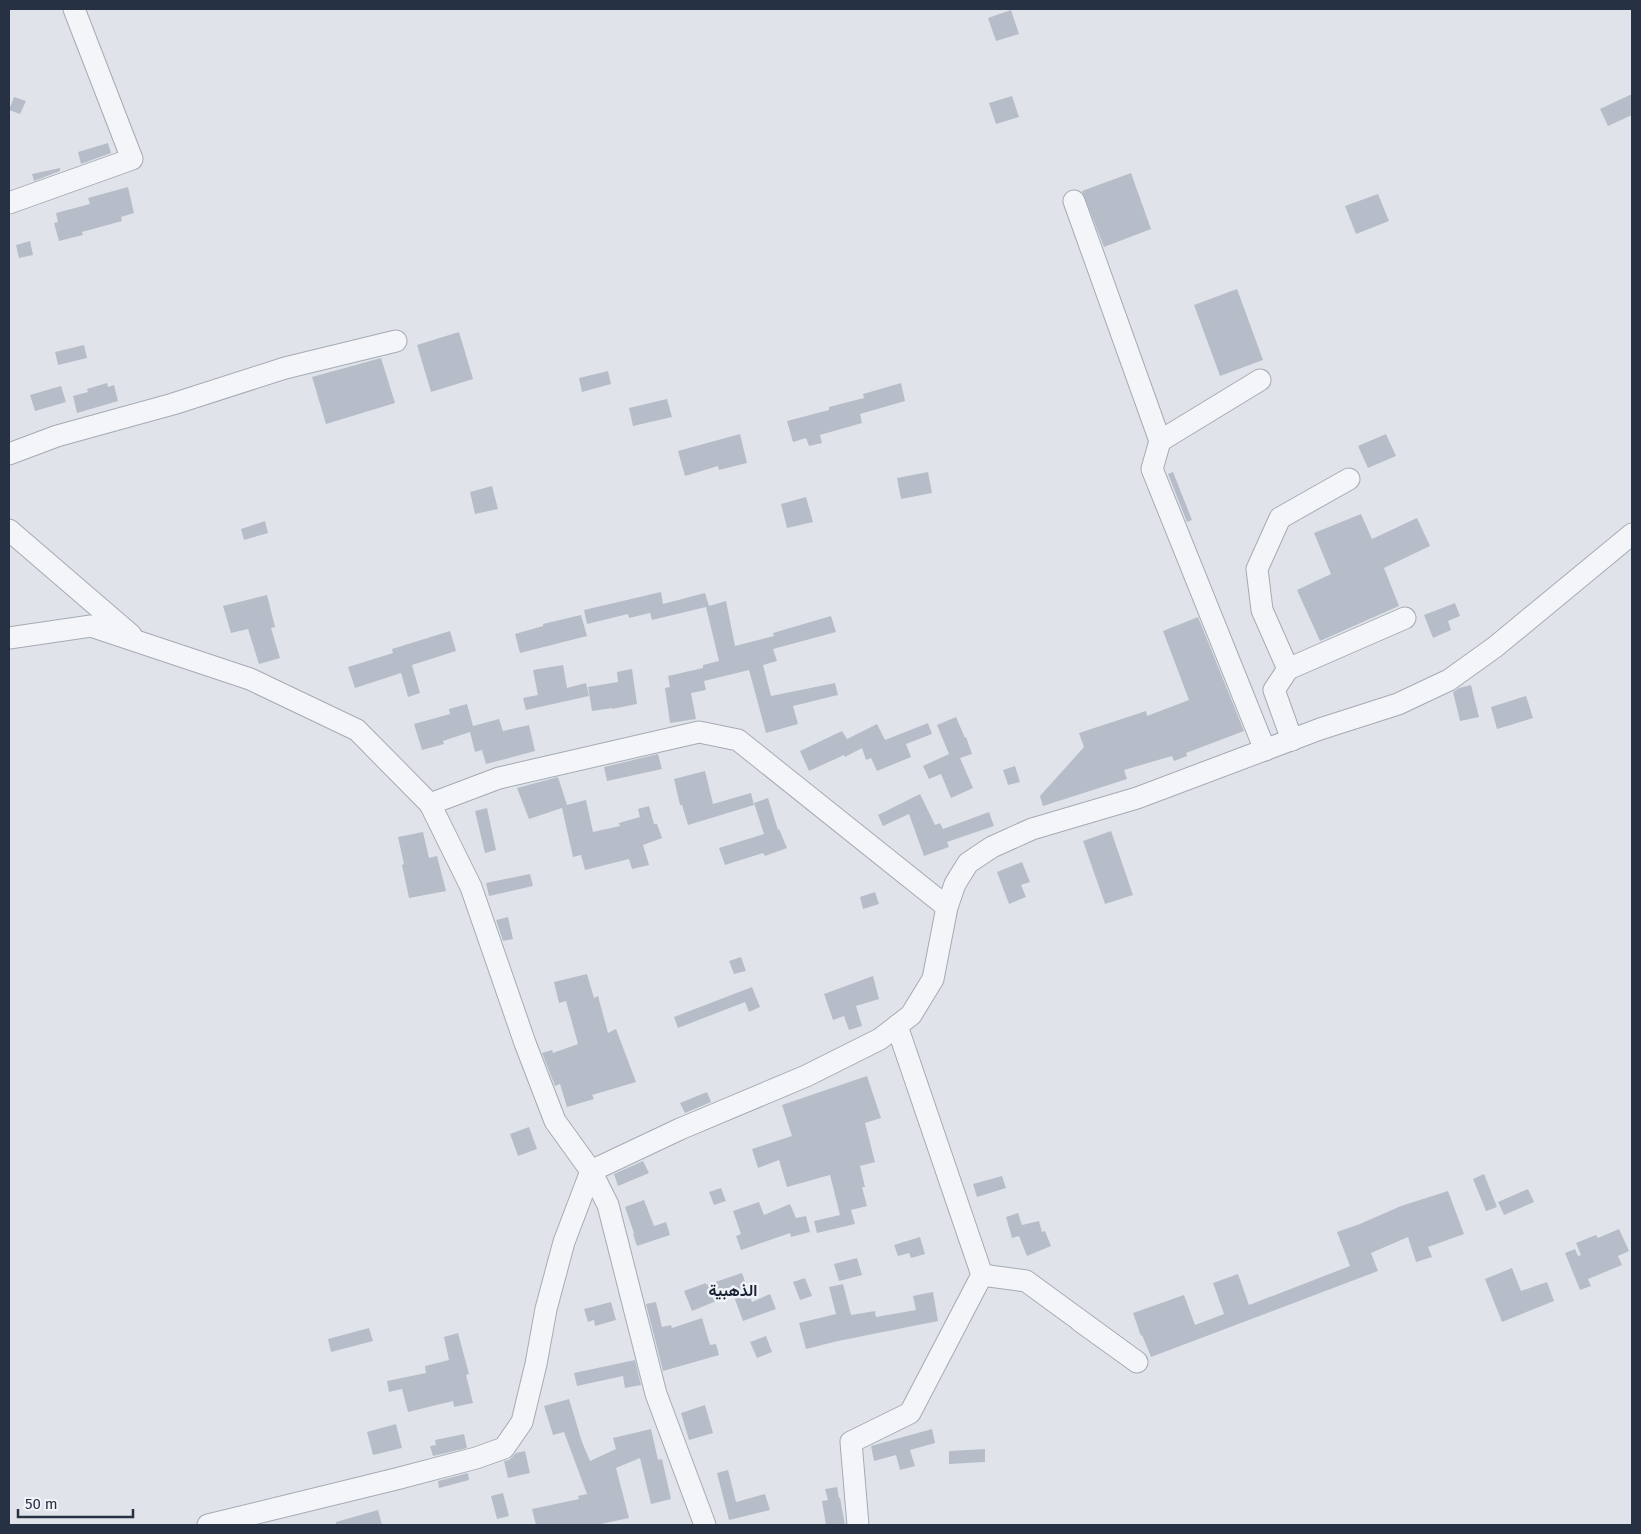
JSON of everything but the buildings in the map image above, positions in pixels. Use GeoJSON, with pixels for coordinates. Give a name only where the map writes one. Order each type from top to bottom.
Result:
{"type":"FeatureCollection","features":[{"type":"Feature","properties":{"kind":"street"},"geometry":{"type":"LineString","coordinates":[[9,203],[132,159],[74,9]]}},
{"type":"Feature","properties":{"kind":"street"},"geometry":{"type":"LineString","coordinates":[[1074,201],[1160,441],[1152,470],[1266,750]]}},
{"type":"Feature","properties":{"kind":"street"},"geometry":{"type":"LineString","coordinates":[[9,454],[58,436],[173,404],[285,368],[396,341]]}},
{"type":"Feature","properties":{"kind":"street"},"geometry":{"type":"LineString","coordinates":[[1160,441],[1260,380]]}},
{"type":"Feature","properties":{"kind":"street"},"geometry":{"type":"LineString","coordinates":[[1288,669],[1262,610],[1257,569],[1280,518],[1349,479]]}},
{"type":"Feature","properties":{"kind":"street"},"geometry":{"type":"LineString","coordinates":[[9,530],[139,642]]}},
{"type":"Feature","properties":{"kind":"street"},"geometry":{"type":"LineString","coordinates":[[208,1525],[396,1479],[476,1458],[504,1448],[522,1422],[536,1364],[546,1309],[564,1242],[591,1171],[680,1129],[806,1076],[880,1039],[911,1015],[933,979],[946,907],[955,884],[968,863],[992,847],[1032,829],[1137,798],[1320,729],[1398,704],[1449,680],[1495,647],[1632,534]]}},
{"type":"Feature","properties":{"kind":"street"},"geometry":{"type":"LineString","coordinates":[[1292,740],[1274,690],[1288,669],[1405,618]]}},
{"type":"Feature","properties":{"kind":"street"},"geometry":{"type":"LineString","coordinates":[[9,638],[91,626],[250,679],[356,730],[430,804],[471,887],[525,1043],[555,1121],[591,1171],[608,1205],[656,1394],[705,1525]]}},
{"type":"Feature","properties":{"kind":"street"},"geometry":{"type":"LineString","coordinates":[[430,804],[499,778],[699,732],[738,740],[946,907]]}},
{"type":"Feature","properties":{"kind":"street"},"geometry":{"type":"LineString","coordinates":[[858,1525],[851,1442],[910,1413],[982,1275],[897,1026]]}},
{"type":"Feature","properties":{"kind":"street"},"geometry":{"type":"LineString","coordinates":[[982,1275],[1026,1281],[1137,1362],[1080,1321]]}},
{"type":"Feature","properties":{"kind":"district","name":"الذهبية"},"geometry":{"type":"Point","coordinates":[733,1290]}}]}
